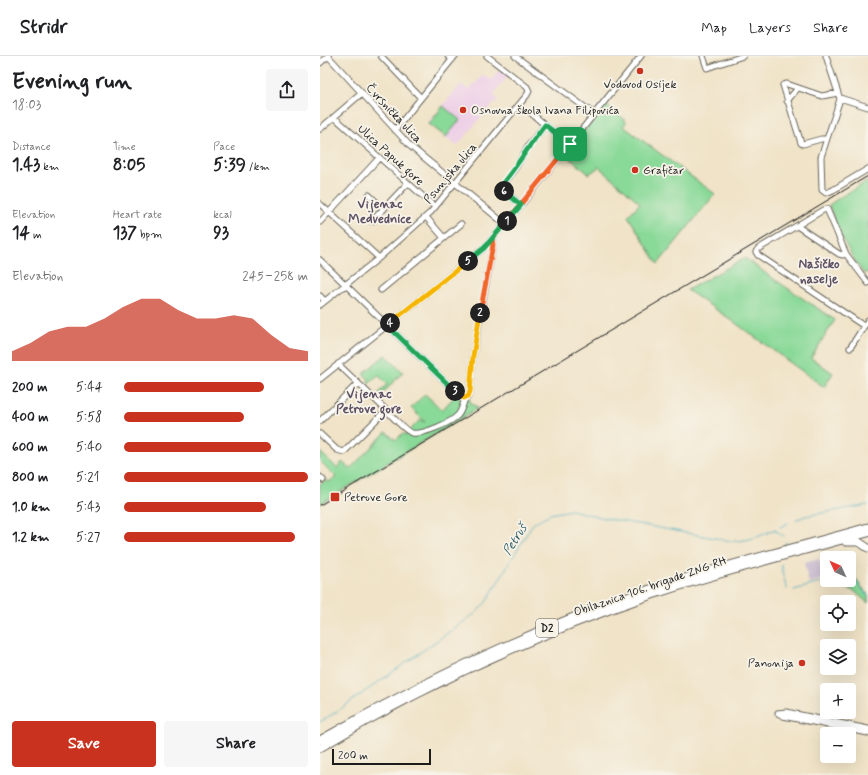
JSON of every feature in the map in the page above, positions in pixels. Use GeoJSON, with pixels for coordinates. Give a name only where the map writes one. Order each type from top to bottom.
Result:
{"type":"FeatureCollection","features":[{"type":"Feature","properties":{"kind":"highway","name":"Obilaznica 106. brigade ZNG RH"},"geometry":{"type":"LineString","coordinates":[[320,740],[373,710],[438,677],[500,648],[571,618],[648,590],[702,573],[868,527]]}},
{"type":"Feature","properties":{"kind":"highway","name":"Obilaznica 106. brigade ZNG RH"},"geometry":{"type":"LineString","coordinates":[[320,748],[390,708],[456,674],[566,626],[678,587],[868,533]]}},
{"type":"Feature","properties":{"kind":"highway"},"geometry":{"type":"LineString","coordinates":[[830,544],[855,542],[864,544],[868,548]]}},
{"type":"Feature","properties":{"kind":"street"},"geometry":{"type":"LineString","coordinates":[[320,63],[328,56]]}},
{"type":"Feature","properties":{"kind":"street","name":"Čvrsnička ulica"},"geometry":{"type":"LineString","coordinates":[[328,56],[410,146],[505,224]]}},
{"type":"Feature","properties":{"kind":"street"},"geometry":{"type":"LineString","coordinates":[[381,56],[421,98]]}},
{"type":"Feature","properties":{"kind":"street"},"geometry":{"type":"LineString","coordinates":[[395,130],[454,58],[448,56]]}},
{"type":"Feature","properties":{"kind":"street"},"geometry":{"type":"LineString","coordinates":[[488,56],[496,63]]}},
{"type":"Feature","properties":{"kind":"street"},"geometry":{"type":"LineString","coordinates":[[496,56],[496,63]]}},
{"type":"Feature","properties":{"kind":"street"},"geometry":{"type":"LineString","coordinates":[[515,56],[594,114]]}},
{"type":"Feature","properties":{"kind":"street"},"geometry":{"type":"LineString","coordinates":[[320,379],[481,252],[521,205],[641,56]]}},
{"type":"Feature","properties":{"kind":"street"},"geometry":{"type":"LineString","coordinates":[[703,56],[707,68],[743,56]]}},
{"type":"Feature","properties":{"kind":"street"},"geometry":{"type":"LineString","coordinates":[[826,56],[839,96],[821,161],[821,186],[823,192],[833,190],[868,169]]}},
{"type":"Feature","properties":{"kind":"street","name":"Psunjska ulica"},"geometry":{"type":"LineString","coordinates":[[320,305],[379,258],[426,217],[527,95],[528,90],[496,63]]}},
{"type":"Feature","properties":{"kind":"street"},"geometry":{"type":"LineString","coordinates":[[826,139],[803,144],[801,143],[783,84],[822,96],[839,96],[868,107]]}},
{"type":"Feature","properties":{"kind":"street"},"geometry":{"type":"LineString","coordinates":[[787,101],[798,88]]}},
{"type":"Feature","properties":{"kind":"street"},"geometry":{"type":"LineString","coordinates":[[320,129],[362,93]]}},
{"type":"Feature","properties":{"kind":"street"},"geometry":{"type":"LineString","coordinates":[[531,114],[570,144]]}},
{"type":"Feature","properties":{"kind":"street","name":"Ulica Papuk gore"},"geometry":{"type":"LineString","coordinates":[[334,117],[435,207]]}},
{"type":"Feature","properties":{"kind":"street"},"geometry":{"type":"LineString","coordinates":[[521,205],[502,189],[502,186],[516,167],[529,145],[545,125]]}},
{"type":"Feature","properties":{"kind":"street"},"geometry":{"type":"LineString","coordinates":[[320,222],[379,158]]}},
{"type":"Feature","properties":{"kind":"street"},"geometry":{"type":"LineString","coordinates":[[372,221],[408,183]]}},
{"type":"Feature","properties":{"kind":"street"},"geometry":{"type":"LineString","coordinates":[[369,195],[384,209]]}},
{"type":"Feature","properties":{"kind":"street"},"geometry":{"type":"LineString","coordinates":[[320,204],[379,258]]}},
{"type":"Feature","properties":{"kind":"street"},"geometry":{"type":"LineString","coordinates":[[864,326],[756,253],[758,249],[827,209],[846,254],[868,283]]}},
{"type":"Feature","properties":{"kind":"street"},"geometry":{"type":"LineString","coordinates":[[426,217],[444,238]]}},
{"type":"Feature","properties":{"kind":"street"},"geometry":{"type":"LineString","coordinates":[[381,290],[461,224]]}},
{"type":"Feature","properties":{"kind":"street"},"geometry":{"type":"LineString","coordinates":[[797,226],[839,254],[846,254]]}},
{"type":"Feature","properties":{"kind":"street"},"geometry":{"type":"LineString","coordinates":[[338,364],[409,432],[415,433],[435,428],[455,417],[461,410],[464,398],[468,396],[470,392],[473,356],[493,245],[492,239]]}},
{"type":"Feature","properties":{"kind":"street"},"geometry":{"type":"LineString","coordinates":[[320,260],[460,396],[464,398]]}},
{"type":"Feature","properties":{"kind":"street"},"geometry":{"type":"LineString","coordinates":[[320,296],[325,301]]}},
{"type":"Feature","properties":{"kind":"street"},"geometry":{"type":"LineString","coordinates":[[850,348],[868,320]]}},
{"type":"Feature","properties":{"kind":"street"},"geometry":{"type":"LineString","coordinates":[[320,421],[358,383]]}},
{"type":"Feature","properties":{"kind":"street"},"geometry":{"type":"LineString","coordinates":[[320,434],[337,450],[344,452],[386,410]]}},
{"type":"Feature","properties":{"kind":"street"},"geometry":{"type":"LineString","coordinates":[[868,729],[786,712],[778,713],[783,716],[868,733]]}},
{"type":"Feature","properties":{"kind":"shaded area","name":"Osnovna škola Ivana Filipovića"},"geometry":{"type":"Polygon","coordinates":[[[500,69],[509,75],[493,95],[498,99],[457,146],[428,123],[461,84],[469,90],[483,75],[491,80],[500,69]]]}},
{"type":"Feature","properties":{"kind":"shaded area"},"geometry":{"type":"Polygon","coordinates":[[[819,559],[820,580],[809,583],[804,563],[819,559]]]}},
{"type":"Feature","properties":{"kind":"green space"},"geometry":{"type":"Polygon","coordinates":[[[606,104],[625,120],[626,123],[623,126],[715,194],[658,264],[628,216],[640,203],[599,167],[589,174],[565,154],[606,104]]]}},
{"type":"Feature","properties":{"kind":"green space"},"geometry":{"type":"Polygon","coordinates":[[[443,106],[460,120],[446,137],[429,124],[443,106]]]}},
{"type":"Feature","properties":{"kind":"green space"},"geometry":{"type":"Polygon","coordinates":[[[868,181],[868,272],[864,274],[844,241],[829,205],[868,181]]]}},
{"type":"Feature","properties":{"kind":"green space"},"geometry":{"type":"Polygon","coordinates":[[[745,258],[835,320],[811,358],[833,373],[824,387],[687,290],[745,258]]]}},
{"type":"Feature","properties":{"kind":"green space"},"geometry":{"type":"Polygon","coordinates":[[[385,355],[403,372],[380,396],[378,394],[387,384],[378,375],[369,384],[367,382],[369,379],[363,374],[385,355]]]}},
{"type":"Feature","properties":{"kind":"green space"},"geometry":{"type":"Polygon","coordinates":[[[425,394],[442,410],[455,396],[460,399],[469,398],[471,403],[478,408],[320,504],[320,484],[326,480],[329,482],[336,477],[320,461],[320,452],[337,468],[342,462],[350,469],[386,432],[396,440],[403,433],[405,435],[420,420],[425,422],[411,408],[425,394]]]}},
{"type":"Feature","properties":{"kind":"green space"},"geometry":{"type":"Polygon","coordinates":[[[856,579],[868,595],[868,603],[854,591],[846,588],[856,587],[856,579]]]}},
{"type":"Feature","properties":{"kind":"waterway","name":"Petruš"},"geometry":{"type":"LineString","coordinates":[[796,520],[805,516],[868,505]]}},
{"type":"Feature","properties":{"kind":"waterway","name":"Petruš"},"geometry":{"type":"LineString","coordinates":[[320,722],[476,613],[486,602],[532,525],[550,514],[571,510],[604,518],[731,541],[754,538],[775,529]]}},
{"type":"Feature","properties":{"kind":"waterway","name":"Petruš"},"geometry":{"type":"LineString","coordinates":[[780,527],[788,523]]}},
{"type":"Feature","properties":{"kind":"waterway"},"geometry":{"type":"LineString","coordinates":[[775,530],[784,536]]}},
{"type":"Feature","properties":{"kind":"waterway"},"geometry":{"type":"LineString","coordinates":[[779,549],[786,544],[786,542]]}},
{"type":"Feature","properties":{"kind":"waterway"},"geometry":{"type":"LineString","coordinates":[[782,565],[782,572],[787,589]]}},
{"type":"Feature","properties":{"kind":"waterway"},"geometry":{"type":"LineString","coordinates":[[856,582],[868,596]]}},
{"type":"Feature","properties":{"kind":"waterway"},"geometry":{"type":"LineString","coordinates":[[794,590],[820,583]]}},
{"type":"Feature","properties":{"kind":"railway"},"geometry":{"type":"LineString","coordinates":[[320,505],[868,176]]}},
{"type":"Feature","properties":{"kind":"place","name":"Vodovod Osijek"},"geometry":{"type":"Point","coordinates":[640,71]}},
{"type":"Feature","properties":{"kind":"place","name":"Osnovna škola Ivana Filipovića"},"geometry":{"type":"Point","coordinates":[463,110]}},
{"type":"Feature","properties":{"kind":"place","name":"Grafičar"},"geometry":{"type":"Point","coordinates":[635,170]}},
{"type":"Feature","properties":{"kind":"place","name":"Petrove Gore"},"geometry":{"type":"Point","coordinates":[335,497]}},
{"type":"Feature","properties":{"kind":"place","name":"Panonija"},"geometry":{"type":"Point","coordinates":[802,663]}},
{"type":"Feature","properties":{"kind":"district","name":"Vijenac Medvednice"},"geometry":{"type":"Point","coordinates":[380,210]}},
{"type":"Feature","properties":{"kind":"district","name":"Našičko naselje"},"geometry":{"type":"Point","coordinates":[819,270]}},
{"type":"Feature","properties":{"kind":"district","name":"Vijenac Petrove gore"},"geometry":{"type":"Point","coordinates":[369,400]}},
{"type":"Feature","properties":{"kind":"route"},"geometry":{"type":"LineString","coordinates":[[570,144],[521,205],[492,239],[493,245],[473,356],[470,392],[468,396],[464,398],[460,396],[387,325],[481,252],[492,239],[505,224],[521,205],[502,189],[502,184],[516,167],[529,145],[545,125],[570,144]]}}]}
